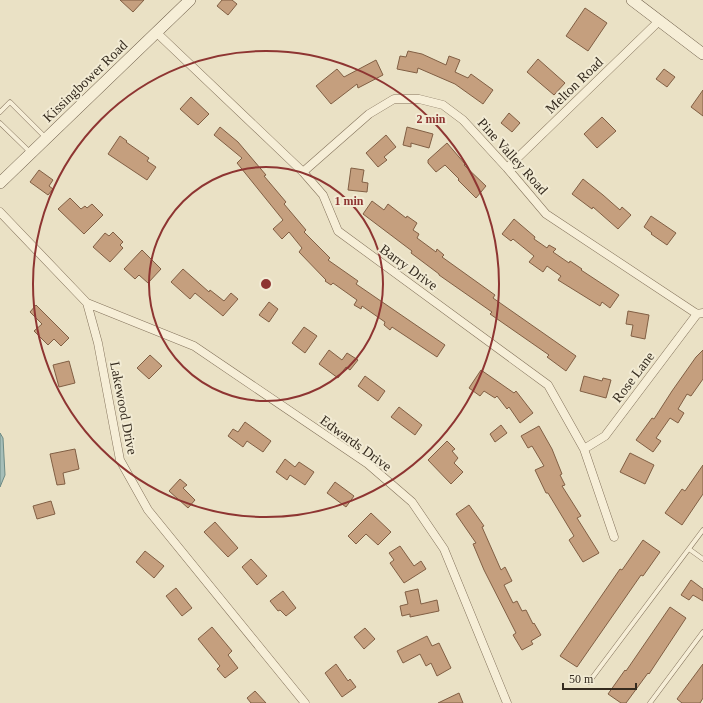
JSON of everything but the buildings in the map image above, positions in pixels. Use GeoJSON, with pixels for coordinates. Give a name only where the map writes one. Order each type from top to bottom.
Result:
{"type":"FeatureCollection","features":[{"type":"Feature","properties":{"kind":"street","name":"Kissingbower Road"},"geometry":{"type":"LineString","coordinates":[[0,183],[190,0]]}},
{"type":"Feature","properties":{"kind":"street"},"geometry":{"type":"LineString","coordinates":[[632,0],[703,54]]}},
{"type":"Feature","properties":{"kind":"street","name":"Melton Road"},"geometry":{"type":"LineString","coordinates":[[507,168],[658,21]]}},
{"type":"Feature","properties":{"kind":"street","name":"Barry Drive"},"geometry":{"type":"LineString","coordinates":[[157,33],[303,172],[323,195],[338,231],[548,385],[584,449],[614,537]]}},
{"type":"Feature","properties":{"kind":"street","name":"Pine Valley Road"},"geometry":{"type":"LineString","coordinates":[[303,172],[369,114],[394,99],[420,99],[443,105],[463,120],[507,168],[546,214],[700,314]]}},
{"type":"Feature","properties":{"kind":"street","name":"Lakewood Drive"},"geometry":{"type":"LineString","coordinates":[[0,212],[87,302],[98,343],[120,460],[148,510],[305,703]]}},
{"type":"Feature","properties":{"kind":"street","name":"Edwards Drive"},"geometry":{"type":"LineString","coordinates":[[87,302],[194,346],[368,464],[412,502],[444,549],[507,703]]}},
{"type":"Feature","properties":{"kind":"street","name":"Rose Lane"},"geometry":{"type":"LineString","coordinates":[[584,449],[605,436],[700,314]]}},
{"type":"Feature","properties":{"kind":"lane"},"geometry":{"type":"LineString","coordinates":[[0,112],[10,102],[47,138]]}},
{"type":"Feature","properties":{"kind":"lane"},"geometry":{"type":"LineString","coordinates":[[0,123],[31,153]]}},
{"type":"Feature","properties":{"kind":"lane"},"geometry":{"type":"LineString","coordinates":[[589,682],[703,530]]}},
{"type":"Feature","properties":{"kind":"lane"},"geometry":{"type":"LineString","coordinates":[[689,549],[703,559]]}},
{"type":"Feature","properties":{"kind":"lane"},"geometry":{"type":"LineString","coordinates":[[650,703],[703,632]]}},
{"type":"Feature","properties":{"kind":"water"},"geometry":{"type":"Polygon","coordinates":[[[0,433],[3,438],[5,475],[0,487],[0,433]]]}}]}
